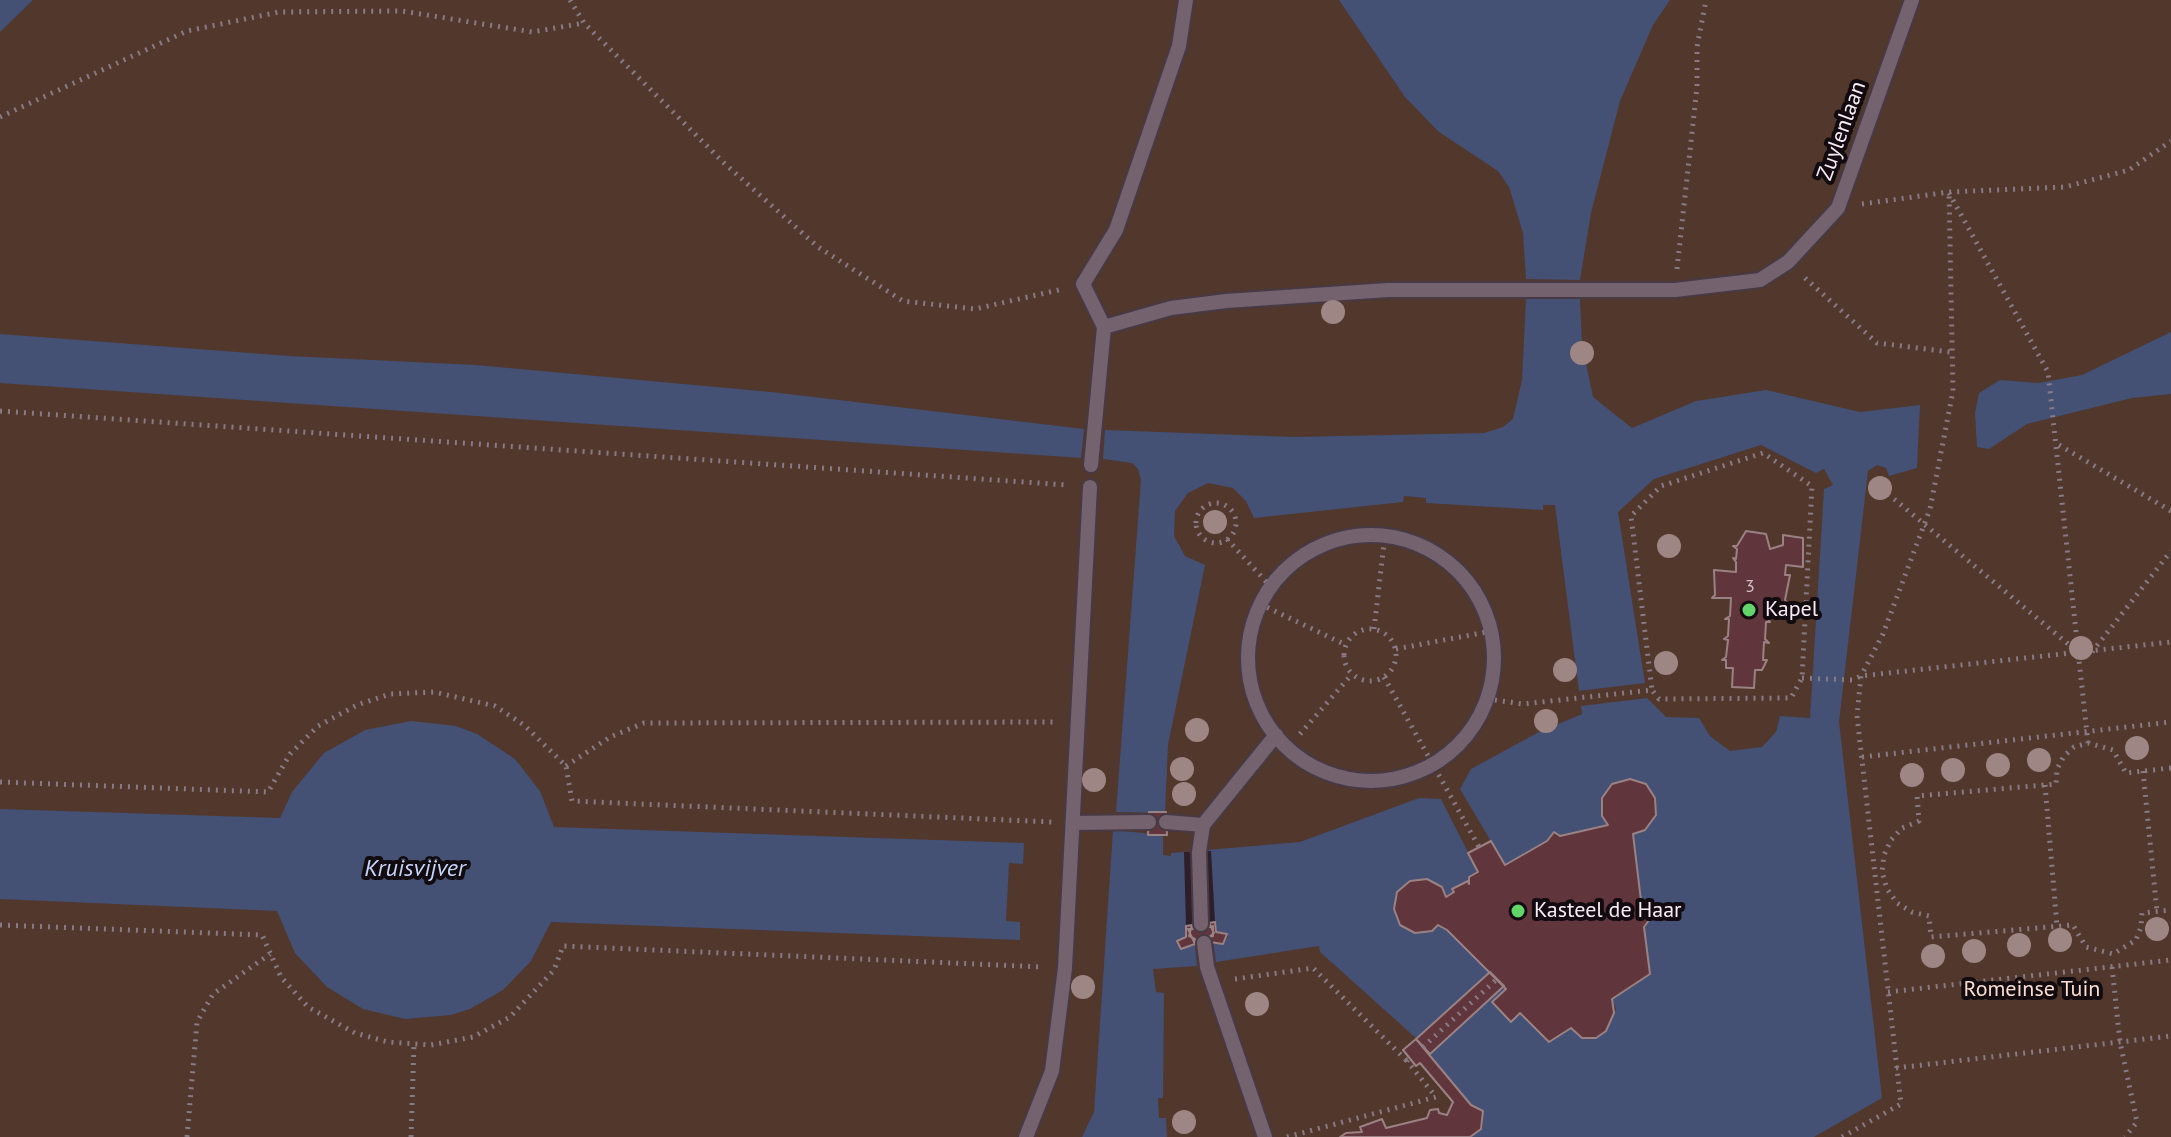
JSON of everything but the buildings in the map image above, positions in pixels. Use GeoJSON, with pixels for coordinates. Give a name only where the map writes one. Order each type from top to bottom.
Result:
{"type":"FeatureCollection","features":[{"type":"Feature","properties":{"kind":"lane"},"geometry":{"type":"LineString","coordinates":[[1091,465],[1104,327],[1083,284],[1116,230],[1179,46],[1186,0]]}},
{"type":"Feature","properties":{"kind":"lane","name":"Zuylenlaan"},"geometry":{"type":"LineString","coordinates":[[1104,327],[1171,308],[1226,301],[1388,290],[1675,290],[1760,280],[1788,262],[1838,208],[1912,0]]}},
{"type":"Feature","properties":{"kind":"lane"},"geometry":{"type":"LineString","coordinates":[[1026,1137],[1052,1071],[1059,1029],[1080,721],[1090,487]]}},
{"type":"Feature","properties":{"kind":"lane"},"geometry":{"type":"LineString","coordinates":[[1385,535],[1422,545],[1454,566],[1478,595],[1492,631],[1495,665],[1487,699],[1475,725],[1456,748],[1434,764],[1396,779],[1358,781],[1320,770],[1288,749],[1276,735],[1257,705],[1249,670],[1250,634],[1270,586],[1304,554],[1343,537],[1385,535]]}},
{"type":"Feature","properties":{"kind":"lane"},"geometry":{"type":"LineString","coordinates":[[1201,924],[1199,852],[1203,825],[1276,735]]}},
{"type":"Feature","properties":{"kind":"lane"},"geometry":{"type":"LineString","coordinates":[[1073,823],[1149,822]]}},
{"type":"Feature","properties":{"kind":"lane"},"geometry":{"type":"LineString","coordinates":[[1166,822],[1203,825]]}},
{"type":"Feature","properties":{"kind":"lane"},"geometry":{"type":"LineString","coordinates":[[1204,943],[1207,967],[1265,1137]]}},
{"type":"Feature","properties":{"kind":"path"},"geometry":{"type":"LineString","coordinates":[[570,0],[584,23],[724,163],[818,247],[903,301],[975,309],[1083,284]]}},
{"type":"Feature","properties":{"kind":"path"},"geometry":{"type":"LineString","coordinates":[[1675,290],[1697,87],[1697,47],[1706,0]]}},
{"type":"Feature","properties":{"kind":"path"},"geometry":{"type":"LineString","coordinates":[[0,117],[187,31],[279,12],[402,11],[532,32],[584,23]]}},
{"type":"Feature","properties":{"kind":"path"},"geometry":{"type":"LineString","coordinates":[[1838,208],[1949,192],[2065,187],[2129,170],[2171,141]]}},
{"type":"Feature","properties":{"kind":"path"},"geometry":{"type":"LineString","coordinates":[[1842,1137],[1901,1104],[1857,716],[1861,676],[1883,634],[1924,525],[1935,487],[1953,391],[1949,192]]}},
{"type":"Feature","properties":{"kind":"path"},"geometry":{"type":"LineString","coordinates":[[1949,192],[2048,372],[2088,743]]}},
{"type":"Feature","properties":{"kind":"path"},"geometry":{"type":"LineString","coordinates":[[1788,262],[1877,343],[1950,352]]}},
{"type":"Feature","properties":{"kind":"path"},"geometry":{"type":"LineString","coordinates":[[0,411],[1090,487]]}},
{"type":"Feature","properties":{"kind":"path"},"geometry":{"type":"LineString","coordinates":[[2058,445],[2171,511]]}},
{"type":"Feature","properties":{"kind":"path"},"geometry":{"type":"LineString","coordinates":[[1763,453],[1812,486],[1802,678],[1791,698],[1775,701],[1659,699],[1652,690],[1631,516],[1661,486],[1763,453]]}},
{"type":"Feature","properties":{"kind":"path"},"geometry":{"type":"LineString","coordinates":[[1888,494],[2079,654]]}},
{"type":"Feature","properties":{"kind":"path"},"geometry":{"type":"LineString","coordinates":[[1220,503],[1231,510],[1235,529],[1227,539],[1215,543],[1202,538],[1196,526],[1202,508],[1220,503]]}},
{"type":"Feature","properties":{"kind":"path"},"geometry":{"type":"LineString","coordinates":[[1374,629],[1385,535]]}},
{"type":"Feature","properties":{"kind":"path"},"geometry":{"type":"LineString","coordinates":[[1227,539],[1270,586]]}},
{"type":"Feature","properties":{"kind":"path"},"geometry":{"type":"LineString","coordinates":[[2091,653],[2171,551]]}},
{"type":"Feature","properties":{"kind":"path"},"geometry":{"type":"LineString","coordinates":[[1260,604],[1346,645]]}},
{"type":"Feature","properties":{"kind":"path"},"geometry":{"type":"LineString","coordinates":[[1374,629],[1388,635],[1396,649],[1394,665],[1384,677],[1367,681],[1352,674],[1344,660],[1346,645],[1357,632],[1374,629]]}},
{"type":"Feature","properties":{"kind":"path"},"geometry":{"type":"LineString","coordinates":[[1396,649],[1492,631]]}},
{"type":"Feature","properties":{"kind":"path"},"geometry":{"type":"LineString","coordinates":[[1802,678],[1852,680],[1861,676],[2171,642]]}},
{"type":"Feature","properties":{"kind":"path"},"geometry":{"type":"LineString","coordinates":[[1288,749],[1352,674]]}},
{"type":"Feature","properties":{"kind":"path"},"geometry":{"type":"LineString","coordinates":[[1384,677],[1479,847]]}},
{"type":"Feature","properties":{"kind":"path"},"geometry":{"type":"LineString","coordinates":[[1487,699],[1523,704],[1652,690]]}},
{"type":"Feature","properties":{"kind":"path"},"geometry":{"type":"LineString","coordinates":[[0,782],[268,792],[290,754],[318,726],[357,705],[390,694],[434,692],[495,706],[524,725],[566,766],[572,801],[1073,823]]}},
{"type":"Feature","properties":{"kind":"path"},"geometry":{"type":"LineString","coordinates":[[566,766],[610,737],[644,723],[1080,721]]}},
{"type":"Feature","properties":{"kind":"path"},"geometry":{"type":"LineString","coordinates":[[1862,757],[2171,722]]}},
{"type":"Feature","properties":{"kind":"path"},"geometry":{"type":"LineString","coordinates":[[2171,768],[2126,773],[2113,750],[2088,743],[2074,747],[2064,756],[2057,769],[2056,784],[1917,796],[1919,821],[1902,828],[1891,840],[1882,872],[1887,889],[1897,903],[1912,912],[1929,916],[1931,937],[2073,925],[2086,947],[2113,954],[2136,940],[2142,913],[2171,910]]}},
{"type":"Feature","properties":{"kind":"path"},"geometry":{"type":"LineString","coordinates":[[2143,771],[2157,912]]}},
{"type":"Feature","properties":{"kind":"path"},"geometry":{"type":"LineString","coordinates":[[2045,785],[2057,926]]}},
{"type":"Feature","properties":{"kind":"path"},"geometry":{"type":"LineString","coordinates":[[1875,873],[1882,872]]}},
{"type":"Feature","properties":{"kind":"path"},"geometry":{"type":"LineString","coordinates":[[0,925],[262,935],[281,977],[308,1007],[355,1033],[414,1044],[451,1043],[473,1037],[510,1017],[554,970],[563,946],[1039,967]]}},
{"type":"Feature","properties":{"kind":"path"},"geometry":{"type":"LineString","coordinates":[[187,1137],[197,1022],[213,994],[270,954]]}},
{"type":"Feature","properties":{"kind":"path"},"geometry":{"type":"LineString","coordinates":[[1888,992],[2171,960]]}},
{"type":"Feature","properties":{"kind":"path"},"geometry":{"type":"LineString","coordinates":[[2112,967],[2120,1042],[2137,1122],[2125,1137]]}},
{"type":"Feature","properties":{"kind":"path"},"geometry":{"type":"LineString","coordinates":[[1212,982],[1313,968],[1409,1060],[1436,1097],[1287,1137]]}},
{"type":"Feature","properties":{"kind":"path"},"geometry":{"type":"LineString","coordinates":[[1423,1047],[1497,979]]}},
{"type":"Feature","properties":{"kind":"path"},"geometry":{"type":"LineString","coordinates":[[1896,1068],[2171,1036]]}},
{"type":"Feature","properties":{"kind":"path"},"geometry":{"type":"LineString","coordinates":[[411,1137],[414,1044]]}},
{"type":"Feature","properties":{"kind":"green space","name":"Kasteel de Haar"},"geometry":{"type":"Polygon","coordinates":[[[0,0],[2171,0],[2171,1137],[0,1137],[0,0]]]}},
{"type":"Feature","properties":{"kind":"water"},"geometry":{"type":"Polygon","coordinates":[[[0,0],[33,0],[0,32],[0,0]]]}},
{"type":"Feature","properties":{"kind":"water"},"geometry":{"type":"Polygon","coordinates":[[[1339,0],[1670,0],[1653,25],[1620,101],[1591,213],[1580,280],[1526,279],[1523,233],[1509,187],[1498,171],[1439,132],[1405,97],[1339,0]]]}},
{"type":"Feature","properties":{"kind":"water"},"geometry":{"type":"Polygon","coordinates":[[[1526,299],[1580,299],[1582,344],[1593,397],[1632,428],[1696,401],[1766,390],[1860,412],[1920,405],[1917,468],[1889,476],[1886,468],[1877,465],[1868,471],[1839,722],[1882,1098],[1814,1137],[1470,1137],[1483,1127],[1483,1111],[1471,1105],[1417,1039],[1320,952],[1319,946],[1216,962],[1213,941],[1223,944],[1228,937],[1224,932],[1216,932],[1214,922],[1187,926],[1187,936],[1177,941],[1182,949],[1195,944],[1197,966],[1153,969],[1156,992],[1164,993],[1163,1098],[1158,1098],[1159,1118],[1166,1118],[1167,1137],[1082,1137],[1094,1112],[1113,830],[1163,835],[1163,855],[1171,856],[1171,853],[1300,842],[1419,798],[1441,799],[1478,872],[1469,877],[1469,884],[1467,882],[1452,889],[1454,892],[1446,897],[1442,887],[1427,879],[1410,881],[1397,892],[1394,909],[1400,925],[1415,933],[1432,931],[1438,925],[1447,930],[1506,989],[1492,1002],[1511,1022],[1520,1013],[1549,1042],[1571,1028],[1582,1038],[1596,1038],[1606,1031],[1616,1009],[1612,999],[1649,920],[1642,909],[1633,834],[1656,816],[1655,798],[1646,784],[1630,779],[1612,784],[1602,798],[1602,816],[1608,825],[1560,836],[1553,832],[1547,841],[1505,865],[1460,789],[1471,769],[1537,733],[1582,714],[1581,706],[1647,698],[1666,717],[1699,718],[1710,736],[1730,751],[1762,747],[1776,732],[1780,716],[1810,718],[1824,489],[1833,485],[1824,469],[1816,473],[1761,445],[1654,479],[1618,512],[1645,683],[1579,691],[1555,505],[1543,505],[1543,510],[1426,503],[1426,498],[1404,496],[1403,502],[1254,518],[1246,501],[1233,488],[1208,483],[1188,493],[1175,511],[1174,536],[1185,556],[1205,565],[1168,745],[1165,813],[1116,812],[1141,480],[1138,469],[1132,463],[1103,459],[1105,430],[1294,437],[1484,433],[1503,427],[1513,419],[1522,380],[1526,299]]]}},
{"type":"Feature","properties":{"kind":"water"},"geometry":{"type":"Polygon","coordinates":[[[2171,332],[2171,394],[2132,398],[2027,424],[1989,449],[1977,447],[1975,413],[1979,393],[2000,380],[2038,383],[2082,375],[2171,332]]]}},
{"type":"Feature","properties":{"kind":"water"},"geometry":{"type":"Polygon","coordinates":[[[0,334],[290,356],[476,365],[771,392],[1084,429],[1081,458],[0,383],[0,334]]]}},
{"type":"Feature","properties":{"kind":"water","name":"Kruisvijver"},"geometry":{"type":"Polygon","coordinates":[[[411,721],[456,726],[477,734],[515,759],[540,791],[554,827],[1024,843],[1023,864],[1009,863],[1006,921],[1020,922],[1020,940],[551,922],[531,961],[503,990],[470,1009],[451,1015],[405,1019],[363,1009],[327,987],[295,953],[277,911],[0,899],[0,809],[280,818],[292,792],[324,753],[365,730],[411,721]]]}},
{"type":"Feature","properties":{"kind":"pier"},"geometry":{"type":"Polygon","coordinates":[[[1211,851],[1215,922],[1186,926],[1184,852],[1211,851]]]}},
{"type":"Feature","properties":{"kind":"place","name":"Kapel"},"geometry":{"type":"Point","coordinates":[1749,610]}},
{"type":"Feature","properties":{"kind":"place","name":"Kasteel de Haar"},"geometry":{"type":"Point","coordinates":[1518,911]}},
{"type":"Feature","properties":{"kind":"park label","name":"Romeinse Tuin"},"geometry":{"type":"Point","coordinates":[2032,990]}}]}
